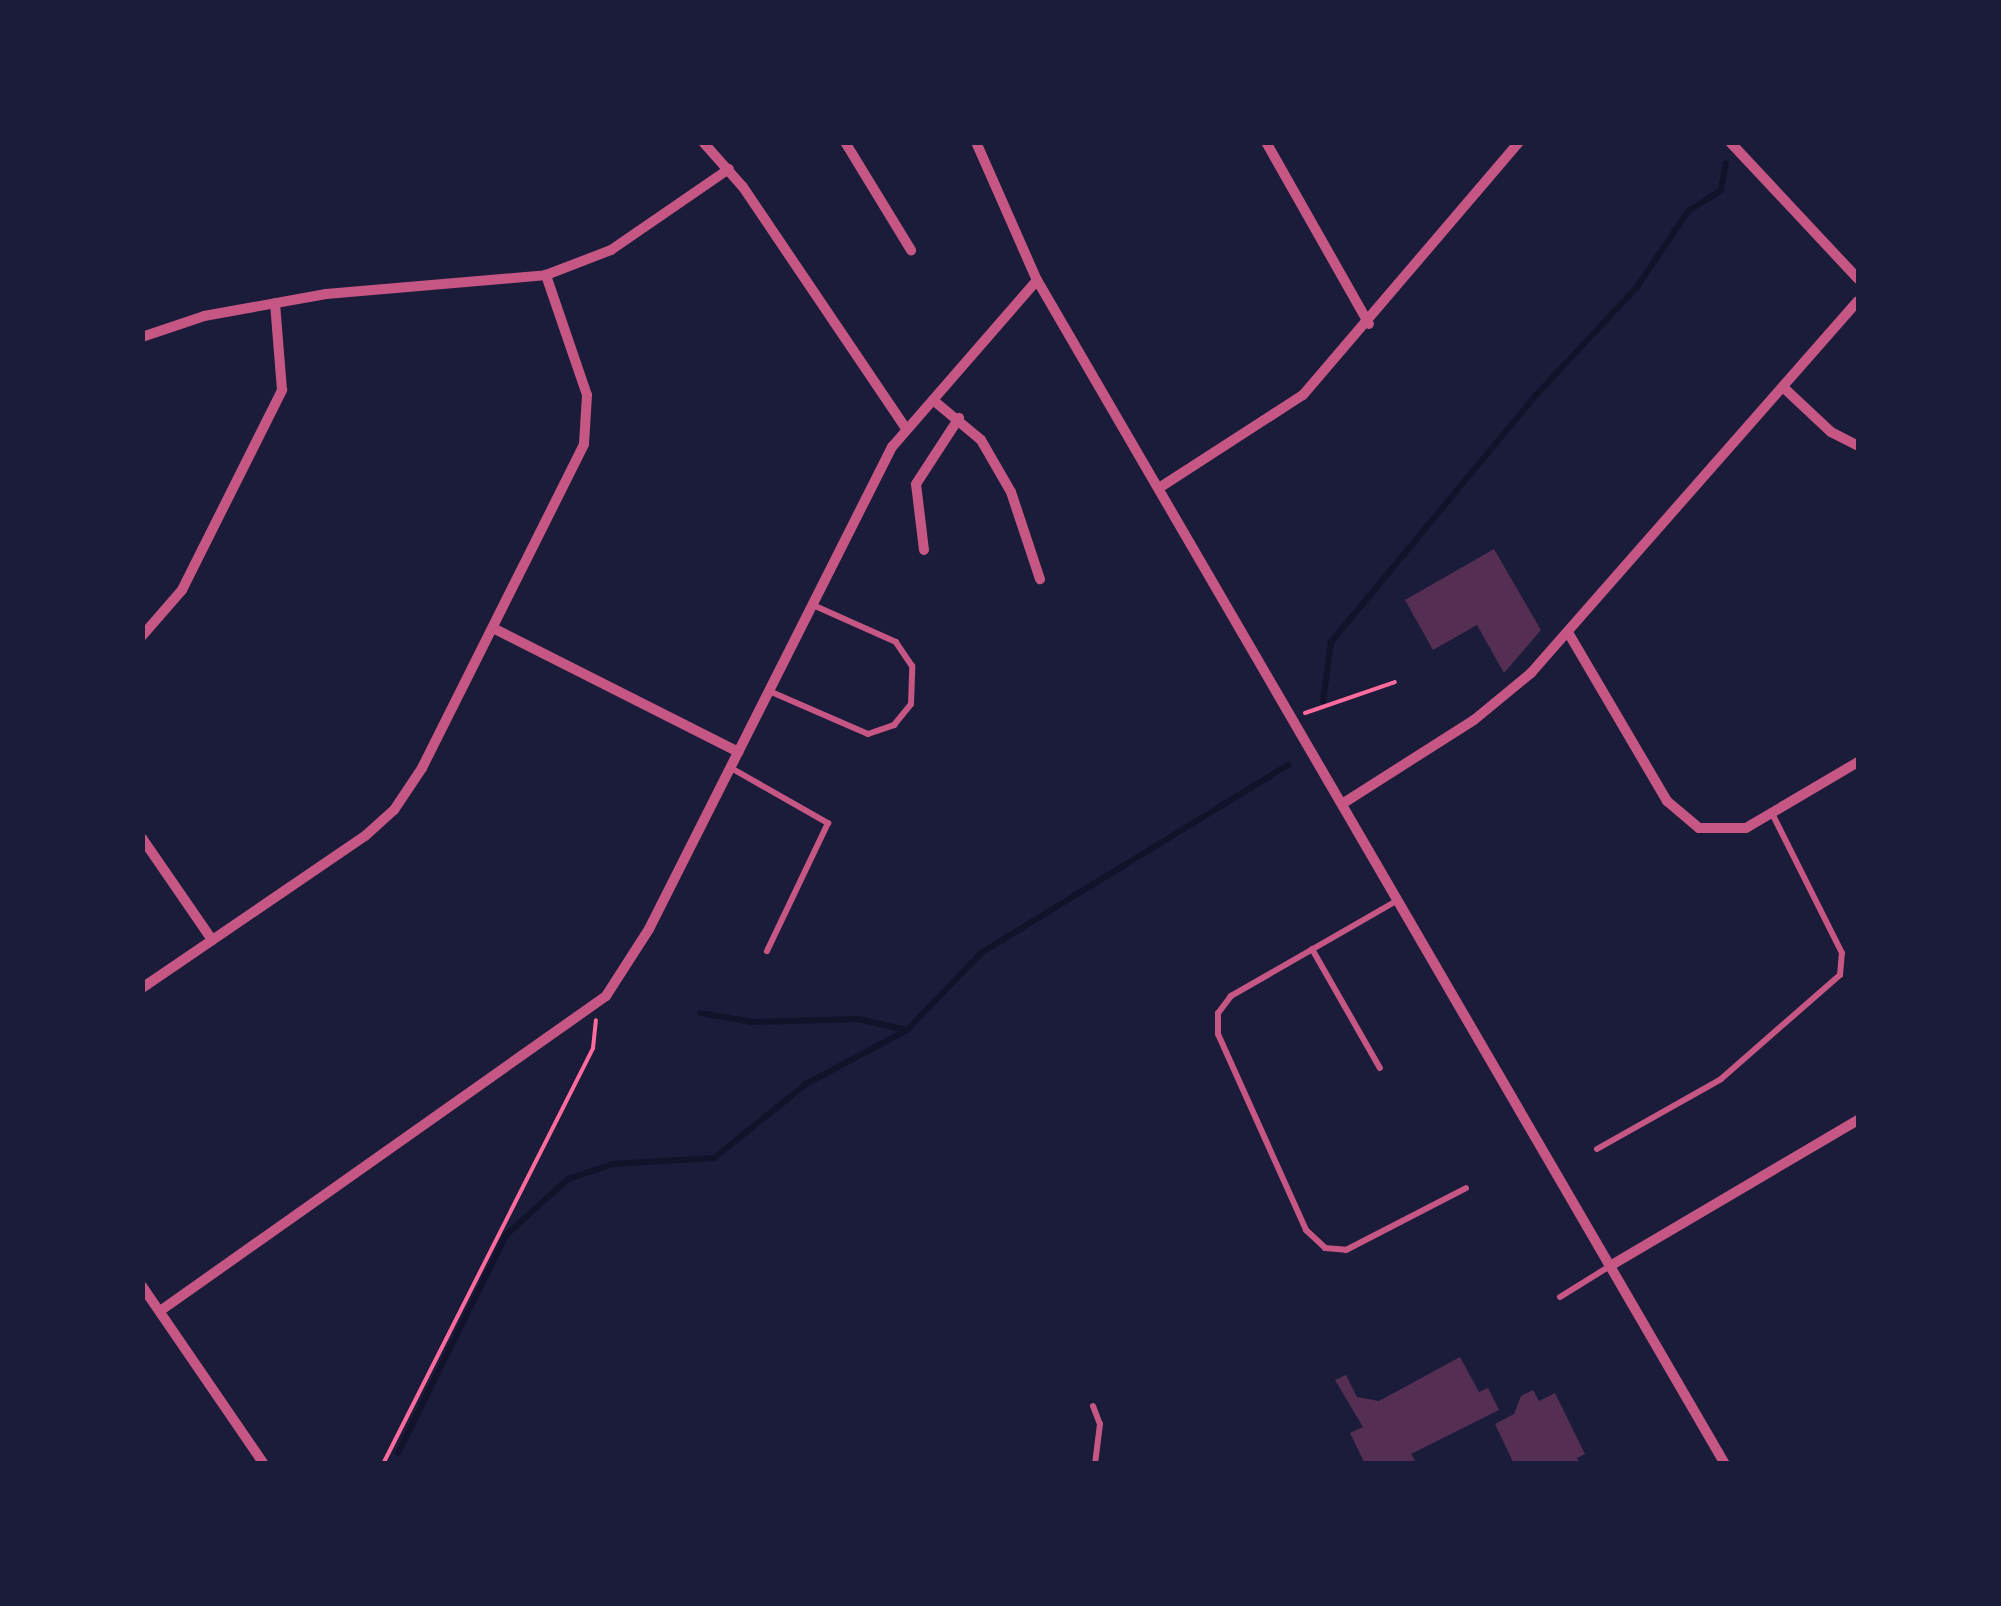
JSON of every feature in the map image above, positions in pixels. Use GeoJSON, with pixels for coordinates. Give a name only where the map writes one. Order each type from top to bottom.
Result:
{"type":"FeatureCollection","features":[{"type":"Feature","properties":{"kind":"street"},"geometry":{"type":"LineString","coordinates":[[845,142],[912,250]]}},
{"type":"Feature","properties":{"kind":"street"},"geometry":{"type":"LineString","coordinates":[[976,142],[1037,280],[1725,1464]]}},
{"type":"Feature","properties":{"kind":"street"},"geometry":{"type":"LineString","coordinates":[[1266,142],[1370,324]]}},
{"type":"Feature","properties":{"kind":"street"},"geometry":{"type":"LineString","coordinates":[[1158,488],[1286,409],[1370,324],[1519,142]]}},
{"type":"Feature","properties":{"kind":"street"},"geometry":{"type":"LineString","coordinates":[[1730,142],[1858,279]]}},
{"type":"Feature","properties":{"kind":"street"},"geometry":{"type":"LineString","coordinates":[[707,144],[729,169],[906,429]]}},
{"type":"Feature","properties":{"kind":"street"},"geometry":{"type":"LineString","coordinates":[[142,337],[275,303],[546,275],[612,250],[729,169]]}},
{"type":"Feature","properties":{"kind":"street"},"geometry":{"type":"LineString","coordinates":[[142,988],[394,810],[422,768],[587,432],[587,395],[546,275]]}},
{"type":"Feature","properties":{"kind":"street"},"geometry":{"type":"LineString","coordinates":[[160,1310],[590,1012],[633,960],[812,605],[906,429],[1037,280]]}},
{"type":"Feature","properties":{"kind":"street"},"geometry":{"type":"LineString","coordinates":[[1342,804],[1474,720],[1569,634],[1858,301]]}},
{"type":"Feature","properties":{"kind":"street"},"geometry":{"type":"LineString","coordinates":[[142,636],[182,590],[278,398],[285,371],[275,303]]}},
{"type":"Feature","properties":{"kind":"street"},"geometry":{"type":"LineString","coordinates":[[1784,388],[1831,432],[1858,446]]}},
{"type":"Feature","properties":{"kind":"street"},"geometry":{"type":"LineString","coordinates":[[933,400],[960,418],[981,440],[1011,492],[1040,578]]}},
{"type":"Feature","properties":{"kind":"street"},"geometry":{"type":"LineString","coordinates":[[924,550],[914,490],[960,418]]}},
{"type":"Feature","properties":{"kind":"street"},"geometry":{"type":"LineString","coordinates":[[493,628],[739,752]]}},
{"type":"Feature","properties":{"kind":"street"},"geometry":{"type":"LineString","coordinates":[[1569,634],[1680,817],[1723,832],[1773,815],[1858,762]]}},
{"type":"Feature","properties":{"kind":"street"},"geometry":{"type":"LineString","coordinates":[[142,838],[212,940]]}},
{"type":"Feature","properties":{"kind":"street"},"geometry":{"type":"LineString","coordinates":[[1610,1266],[1857,1125]]}},
{"type":"Feature","properties":{"kind":"street"},"geometry":{"type":"LineString","coordinates":[[142,1286],[264,1464]]}},
{"type":"Feature","properties":{"kind":"lane"},"geometry":{"type":"LineString","coordinates":[[770,691],[859,733],[894,726],[911,704],[912,666],[896,642],[812,605]]}},
{"type":"Feature","properties":{"kind":"lane"},"geometry":{"type":"LineString","coordinates":[[731,768],[803,804],[830,829],[767,951]]}},
{"type":"Feature","properties":{"kind":"lane"},"geometry":{"type":"LineString","coordinates":[[1597,1149],[1728,1074],[1840,976],[1842,953],[1773,815]]}},
{"type":"Feature","properties":{"kind":"lane"},"geometry":{"type":"LineString","coordinates":[[1398,900],[1231,996],[1217,1022],[1306,1230],[1325,1248],[1346,1250],[1466,1188]]}},
{"type":"Feature","properties":{"kind":"lane"},"geometry":{"type":"LineString","coordinates":[[1312,949],[1380,1068]]}},
{"type":"Feature","properties":{"kind":"lane"},"geometry":{"type":"LineString","coordinates":[[1560,1297],[1610,1266]]}},
{"type":"Feature","properties":{"kind":"lane"},"geometry":{"type":"LineString","coordinates":[[1093,1406],[1100,1424],[1096,1464]]}},
{"type":"Feature","properties":{"kind":"path"},"geometry":{"type":"LineString","coordinates":[[1306,714],[1394,682]]}},
{"type":"Feature","properties":{"kind":"path"},"geometry":{"type":"LineString","coordinates":[[383,1464],[593,1048],[598,1023],[590,1012]]}},
{"type":"Feature","properties":{"kind":"building"},"geometry":{"type":"Polygon","coordinates":[[[1494,549],[1541,630],[1504,673],[1477,625],[1433,650],[1405,600],[1494,549]]]}},
{"type":"Feature","properties":{"kind":"building"},"geometry":{"type":"Polygon","coordinates":[[[1460,1357],[1479,1392],[1488,1388],[1499,1410],[1411,1454],[1417,1464],[1365,1464],[1350,1433],[1363,1427],[1335,1380],[1346,1375],[1357,1397],[1379,1401],[1460,1357]]]}},
{"type":"Feature","properties":{"kind":"building"},"geometry":{"type":"Polygon","coordinates":[[[1533,1390],[1539,1401],[1555,1393],[1585,1454],[1577,1458],[1580,1464],[1514,1464],[1495,1424],[1514,1414],[1521,1396],[1533,1390]]]}},
{"type":"Feature","properties":{"kind":"waterway"},"geometry":{"type":"LineString","coordinates":[[1323,701],[1331,642],[1538,393],[1637,287],[1688,211],[1721,190],[1726,163]]}},
{"type":"Feature","properties":{"kind":"waterway"},"geometry":{"type":"LineString","coordinates":[[398,1453],[506,1235],[568,1179],[613,1164],[714,1158],[806,1084],[907,1030],[981,953],[1289,764]]}},
{"type":"Feature","properties":{"kind":"waterway"},"geometry":{"type":"LineString","coordinates":[[700,1013],[753,1022],[859,1019],[906,1030]]}}]}
